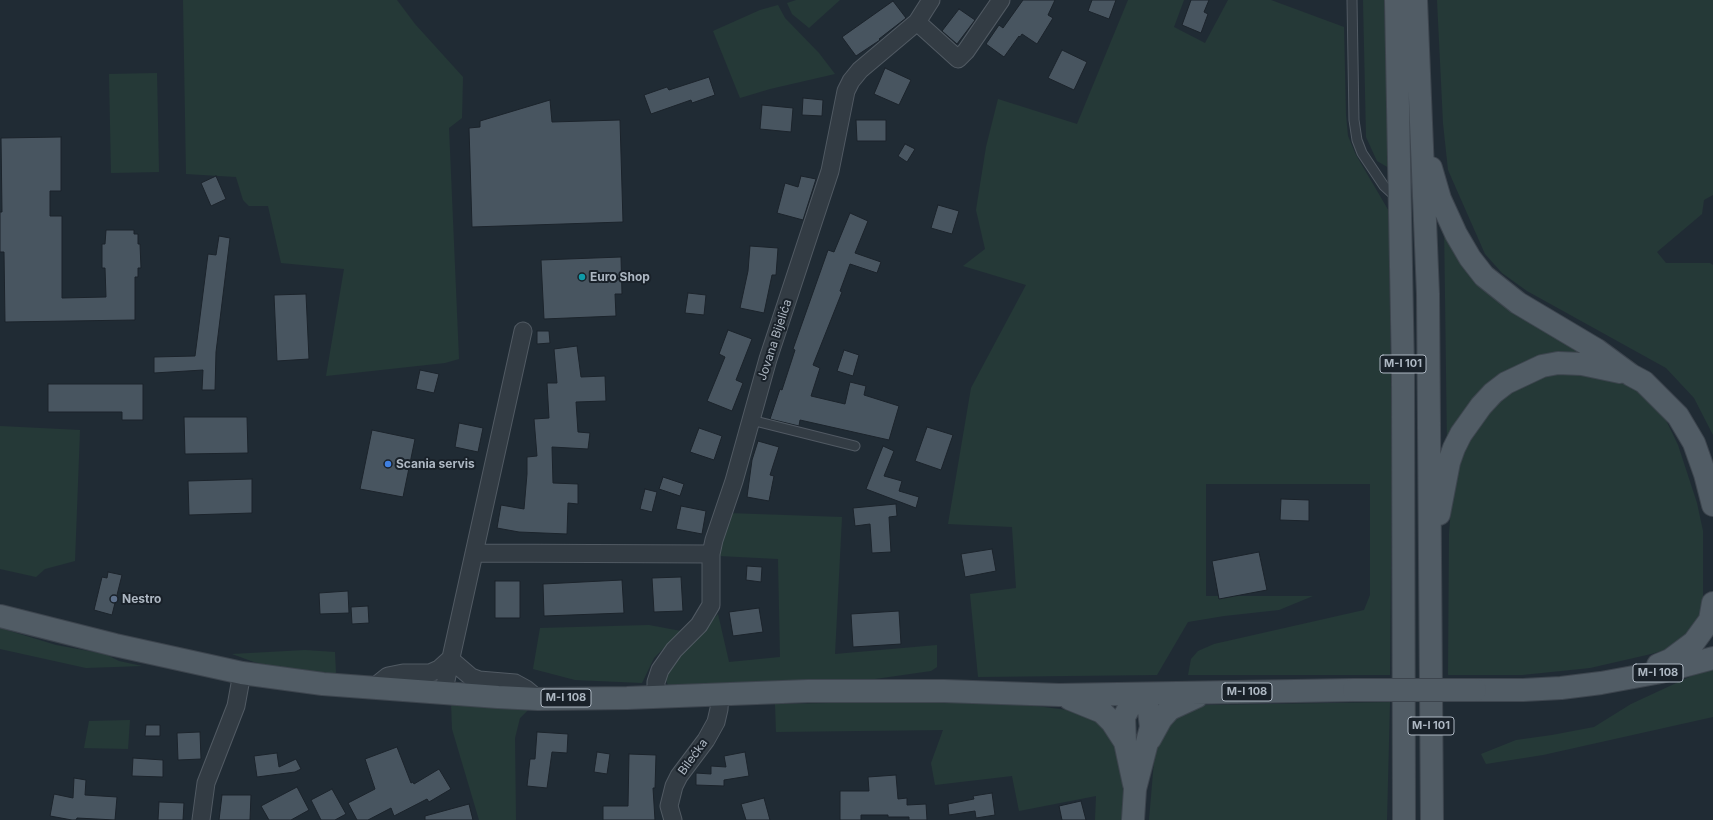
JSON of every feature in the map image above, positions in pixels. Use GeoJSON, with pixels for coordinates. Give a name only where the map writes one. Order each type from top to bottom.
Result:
{"type":"FeatureCollection","features":[{"type":"Feature","properties":{"kind":"main road","name":"M-I 101"},"geometry":{"type":"LineString","coordinates":[[1396,0],[1403,372],[1404,820]]}},
{"type":"Feature","properties":{"kind":"main road","name":"M-I 101"},"geometry":{"type":"LineString","coordinates":[[1416,0],[1428,294],[1432,820]]}},
{"type":"Feature","properties":{"kind":"main road"},"geometry":{"type":"LineString","coordinates":[[1417,45],[1425,102],[1428,150],[1432,175],[1444,209],[1466,251],[1477,268],[1497,287],[1518,303],[1597,350],[1631,375],[1644,382],[1678,416],[1694,443],[1706,474],[1713,505]]}},
{"type":"Feature","properties":{"kind":"main road"},"geometry":{"type":"LineString","coordinates":[[1431,631],[1435,601],[1438,518],[1449,462],[1461,434],[1480,406],[1506,383],[1542,366],[1558,363],[1582,364],[1631,375]]}},
{"type":"Feature","properties":{"kind":"main road"},"geometry":{"type":"LineString","coordinates":[[1624,679],[1670,660],[1694,642],[1710,620],[1713,603]]}},
{"type":"Feature","properties":{"kind":"main road","name":"M-I 108"},"geometry":{"type":"LineString","coordinates":[[0,616],[115,645],[242,673],[323,684],[442,694],[538,699],[808,691],[944,691],[1059,695],[1354,690],[1523,690],[1561,688],[1624,679],[1661,672],[1713,658]]}},
{"type":"Feature","properties":{"kind":"main road"},"geometry":{"type":"LineString","coordinates":[[1148,742],[1162,718],[1170,709],[1206,692]]}},
{"type":"Feature","properties":{"kind":"main road"},"geometry":{"type":"LineString","coordinates":[[1133,820],[1135,789],[1151,727],[1149,711],[1140,694],[1130,706],[1124,717],[1125,742],[1135,789]]}},
{"type":"Feature","properties":{"kind":"main road"},"geometry":{"type":"LineString","coordinates":[[1059,695],[1102,712],[1112,722],[1125,742]]}},
{"type":"Feature","properties":{"kind":"main road"},"geometry":{"type":"LineString","coordinates":[[1393,820],[1394,749],[1404,727]]}},
{"type":"Feature","properties":{"kind":"street","name":"Jovana Bijelića"},"geometry":{"type":"LineString","coordinates":[[656,696],[656,682],[660,670],[674,650],[699,625],[711,605],[711,554],[768,358],[830,171],[846,91],[860,70],[918,22],[931,0]]}},
{"type":"Feature","properties":{"kind":"street"},"geometry":{"type":"LineString","coordinates":[[918,22],[958,59],[966,51],[1001,0]]}},
{"type":"Feature","properties":{"kind":"street"},"geometry":{"type":"LineString","coordinates":[[442,694],[523,331]]}},
{"type":"Feature","properties":{"kind":"street"},"geometry":{"type":"LineString","coordinates":[[474,553],[711,554]]}},
{"type":"Feature","properties":{"kind":"street"},"geometry":{"type":"LineString","coordinates":[[373,688],[388,676],[394,674],[430,673],[439,669],[450,659]]}},
{"type":"Feature","properties":{"kind":"street"},"geometry":{"type":"LineString","coordinates":[[450,659],[470,677],[485,681],[515,684],[526,689],[538,699]]}},
{"type":"Feature","properties":{"kind":"street"},"geometry":{"type":"LineString","coordinates":[[201,820],[206,783],[236,706],[242,673]]}},
{"type":"Feature","properties":{"kind":"street","name":"Bilećka"},"geometry":{"type":"LineString","coordinates":[[673,820],[669,806],[674,786],[679,776],[706,740],[716,722],[720,694]]}},
{"type":"Feature","properties":{"kind":"lane"},"geometry":{"type":"LineString","coordinates":[[1352,0],[1354,120],[1357,140],[1362,153],[1384,186],[1401,202]]}},
{"type":"Feature","properties":{"kind":"lane"},"geometry":{"type":"LineString","coordinates":[[750,420],[855,446]]}},
{"type":"Feature","properties":{"kind":"green space"},"geometry":{"type":"Polygon","coordinates":[[[183,0],[397,0],[415,24],[463,77],[462,118],[449,128],[459,359],[445,363],[326,376],[344,269],[281,263],[268,206],[249,206],[243,200],[236,177],[186,174],[183,0]]]}},
{"type":"Feature","properties":{"kind":"green space"},"geometry":{"type":"Polygon","coordinates":[[[796,0],[840,0],[809,28],[792,14],[787,3],[796,0]]]}},
{"type":"Feature","properties":{"kind":"green space"},"geometry":{"type":"Polygon","coordinates":[[[1128,0],[1184,0],[1174,27],[1205,43],[1228,0],[1271,0],[1344,27],[1346,115],[1348,136],[1356,155],[1390,213],[1389,247],[1392,461],[1390,675],[1188,675],[1191,659],[1198,651],[1214,644],[1364,610],[1370,595],[1370,484],[1206,484],[1206,596],[1313,596],[1279,610],[1224,616],[1188,622],[1157,675],[978,677],[970,594],[1016,588],[1012,527],[948,524],[971,388],[1026,285],[963,266],[985,249],[976,210],[986,147],[998,99],[1077,124],[1128,0]]]}},
{"type":"Feature","properties":{"kind":"green space"},"geometry":{"type":"Polygon","coordinates":[[[1363,0],[1384,0],[1389,168],[1377,161],[1366,137],[1363,0]]]}},
{"type":"Feature","properties":{"kind":"green space"},"geometry":{"type":"Polygon","coordinates":[[[1437,0],[1713,0],[1713,195],[1704,200],[1702,214],[1657,252],[1666,263],[1710,263],[1713,265],[1713,435],[1694,398],[1666,368],[1527,291],[1502,273],[1485,254],[1448,170],[1443,123],[1437,0]]]}},
{"type":"Feature","properties":{"kind":"green space"},"geometry":{"type":"Polygon","coordinates":[[[778,5],[785,18],[819,53],[835,74],[770,89],[740,98],[713,31],[760,10],[778,5]]]}},
{"type":"Feature","properties":{"kind":"green space"},"geometry":{"type":"Polygon","coordinates":[[[157,73],[159,172],[111,173],[109,74],[157,73]]]}},
{"type":"Feature","properties":{"kind":"green space"},"geometry":{"type":"Polygon","coordinates":[[[1444,221],[1457,246],[1597,355],[1537,362],[1447,446],[1444,221]]]}},
{"type":"Feature","properties":{"kind":"green space"},"geometry":{"type":"Polygon","coordinates":[[[1556,372],[1606,376],[1640,389],[1664,416],[1678,445],[1697,503],[1703,531],[1703,613],[1699,624],[1673,648],[1651,654],[1590,668],[1522,675],[1448,675],[1449,534],[1454,467],[1467,434],[1495,401],[1524,381],[1556,372]]]}},
{"type":"Feature","properties":{"kind":"green space"},"geometry":{"type":"Polygon","coordinates":[[[0,426],[80,430],[75,561],[45,569],[36,577],[0,569],[0,426]]]}},
{"type":"Feature","properties":{"kind":"green space"},"geometry":{"type":"Polygon","coordinates":[[[727,513],[842,517],[835,654],[937,645],[937,667],[931,671],[847,683],[675,687],[668,685],[666,681],[666,672],[671,664],[718,614],[729,662],[780,657],[778,559],[719,556],[727,513]]]}},
{"type":"Feature","properties":{"kind":"green space"},"geometry":{"type":"Polygon","coordinates":[[[649,625],[681,631],[654,658],[642,683],[575,680],[533,669],[540,628],[649,625]]]}},
{"type":"Feature","properties":{"kind":"green space"},"geometry":{"type":"Polygon","coordinates":[[[0,628],[56,645],[105,654],[119,661],[142,666],[86,668],[0,649],[0,628]]]}},
{"type":"Feature","properties":{"kind":"green space"},"geometry":{"type":"Polygon","coordinates":[[[305,650],[335,652],[336,674],[280,668],[254,662],[232,654],[305,650]]]}},
{"type":"Feature","properties":{"kind":"green space"},"geometry":{"type":"Polygon","coordinates":[[[1713,666],[1713,717],[1543,755],[1486,764],[1481,754],[1516,740],[1594,727],[1631,704],[1713,666]]]}},
{"type":"Feature","properties":{"kind":"green space"},"geometry":{"type":"Polygon","coordinates":[[[935,701],[1012,703],[1083,712],[1094,716],[1121,753],[1125,820],[1095,820],[1096,796],[1019,811],[1012,776],[935,785],[931,763],[943,730],[776,732],[775,704],[935,701]]]}},
{"type":"Feature","properties":{"kind":"green space"},"geometry":{"type":"Polygon","coordinates":[[[451,702],[531,707],[520,718],[515,738],[516,820],[479,820],[452,729],[451,702]]]}},
{"type":"Feature","properties":{"kind":"green space"},"geometry":{"type":"Polygon","coordinates":[[[1390,702],[1387,820],[1149,820],[1154,761],[1159,741],[1170,723],[1181,713],[1206,705],[1390,702]]]}},
{"type":"Feature","properties":{"kind":"green space"},"geometry":{"type":"Polygon","coordinates":[[[130,720],[128,749],[84,748],[89,721],[130,720]]]}},
{"type":"Feature","properties":{"kind":"building"},"geometry":{"type":"Polygon","coordinates":[[[1023,0],[1055,0],[1048,15],[1053,18],[1037,44],[1022,34],[1004,57],[986,44],[999,25],[1003,28],[1023,0]]]}},
{"type":"Feature","properties":{"kind":"building"},"geometry":{"type":"Polygon","coordinates":[[[1092,0],[1116,0],[1109,19],[1088,11],[1092,0]]]}},
{"type":"Feature","properties":{"kind":"building"},"geometry":{"type":"Polygon","coordinates":[[[1191,0],[1209,0],[1204,12],[1208,14],[1201,33],[1182,25],[1191,0]]]}},
{"type":"Feature","properties":{"kind":"building"},"geometry":{"type":"Polygon","coordinates":[[[893,1],[906,18],[879,39],[880,40],[856,56],[842,37],[893,1]]]}},
{"type":"Feature","properties":{"kind":"building"},"geometry":{"type":"Polygon","coordinates":[[[959,9],[975,20],[957,44],[942,31],[959,9]]]}},
{"type":"Feature","properties":{"kind":"building"},"geometry":{"type":"Polygon","coordinates":[[[1062,50],[1087,62],[1074,90],[1048,78],[1062,50]]]}},
{"type":"Feature","properties":{"kind":"building"},"geometry":{"type":"Polygon","coordinates":[[[885,68],[911,80],[899,105],[874,94],[885,68]]]}},
{"type":"Feature","properties":{"kind":"building"},"geometry":{"type":"Polygon","coordinates":[[[709,77],[715,95],[692,103],[691,100],[651,114],[644,95],[667,87],[669,90],[709,77]]]}},
{"type":"Feature","properties":{"kind":"building"},"geometry":{"type":"Polygon","coordinates":[[[803,98],[823,100],[822,116],[802,115],[803,98]]]}},
{"type":"Feature","properties":{"kind":"building"},"geometry":{"type":"Polygon","coordinates":[[[550,100],[552,122],[620,120],[623,222],[472,227],[469,128],[480,127],[480,121],[550,100]]]}},
{"type":"Feature","properties":{"kind":"building"},"geometry":{"type":"Polygon","coordinates":[[[762,105],[793,108],[791,132],[760,129],[762,105]]]}},
{"type":"Feature","properties":{"kind":"building"},"geometry":{"type":"Polygon","coordinates":[[[856,120],[886,120],[886,141],[857,141],[856,120]]]}},
{"type":"Feature","properties":{"kind":"building"},"geometry":{"type":"Polygon","coordinates":[[[61,137],[61,191],[50,191],[50,216],[62,216],[62,298],[106,297],[105,268],[102,268],[102,244],[105,244],[106,230],[134,230],[134,234],[138,234],[138,244],[140,244],[141,268],[138,268],[138,277],[135,277],[135,320],[5,322],[4,252],[0,252],[0,212],[2,212],[1,138],[61,137]]]}},
{"type":"Feature","properties":{"kind":"building"},"geometry":{"type":"Polygon","coordinates":[[[905,144],[915,149],[907,162],[898,156],[905,144]]]}},
{"type":"Feature","properties":{"kind":"building"},"geometry":{"type":"Polygon","coordinates":[[[216,176],[226,199],[211,206],[201,183],[216,176]]]}},
{"type":"Feature","properties":{"kind":"building"},"geometry":{"type":"Polygon","coordinates":[[[801,176],[816,179],[803,220],[777,213],[785,183],[798,187],[801,176]]]}},
{"type":"Feature","properties":{"kind":"building"},"geometry":{"type":"Polygon","coordinates":[[[938,205],[959,211],[952,234],[931,228],[938,205]]]}},
{"type":"Feature","properties":{"kind":"building"},"geometry":{"type":"Polygon","coordinates":[[[850,213],[868,221],[855,253],[881,262],[877,273],[850,264],[840,291],[842,292],[813,365],[820,368],[811,396],[845,404],[850,382],[866,386],[864,395],[899,406],[889,440],[800,420],[799,426],[770,419],[780,389],[782,390],[795,350],[793,349],[828,250],[834,252],[850,213]]]}},
{"type":"Feature","properties":{"kind":"building"},"geometry":{"type":"Polygon","coordinates":[[[219,236],[230,238],[216,352],[215,390],[202,390],[203,370],[154,373],[154,357],[195,356],[208,254],[216,255],[219,236]]]}},
{"type":"Feature","properties":{"kind":"building"},"geometry":{"type":"Polygon","coordinates":[[[750,246],[778,248],[776,275],[772,275],[764,313],[740,308],[748,271],[750,246]]]}},
{"type":"Feature","properties":{"kind":"building","name":"Euro Shop"},"geometry":{"type":"Polygon","coordinates":[[[621,257],[622,294],[615,294],[616,316],[544,319],[541,260],[621,257]]]}},
{"type":"Feature","properties":{"kind":"building"},"geometry":{"type":"Polygon","coordinates":[[[688,293],[706,295],[704,315],[685,313],[688,293]]]}},
{"type":"Feature","properties":{"kind":"building"},"geometry":{"type":"Polygon","coordinates":[[[306,294],[309,359],[277,361],[274,295],[306,294]]]}},
{"type":"Feature","properties":{"kind":"building"},"geometry":{"type":"Polygon","coordinates":[[[728,330],[752,339],[736,380],[743,383],[732,411],[707,401],[725,357],[719,354],[728,330]]]}},
{"type":"Feature","properties":{"kind":"building"},"geometry":{"type":"Polygon","coordinates":[[[537,331],[549,331],[550,343],[537,344],[537,331]]]}},
{"type":"Feature","properties":{"kind":"building"},"geometry":{"type":"Polygon","coordinates":[[[577,346],[581,377],[605,376],[606,401],[576,402],[578,432],[590,433],[588,449],[552,447],[553,483],[578,484],[578,504],[568,503],[567,534],[519,532],[497,528],[501,505],[524,509],[527,457],[537,456],[534,419],[549,418],[547,383],[557,383],[554,349],[577,346]]]}},
{"type":"Feature","properties":{"kind":"building"},"geometry":{"type":"Polygon","coordinates":[[[844,350],[859,355],[853,376],[837,371],[844,350]]]}},
{"type":"Feature","properties":{"kind":"building"},"geometry":{"type":"Polygon","coordinates":[[[420,370],[439,374],[434,393],[416,389],[420,370]]]}},
{"type":"Feature","properties":{"kind":"building"},"geometry":{"type":"Polygon","coordinates":[[[48,384],[143,384],[143,420],[122,420],[122,412],[48,412],[48,384]]]}},
{"type":"Feature","properties":{"kind":"building"},"geometry":{"type":"Polygon","coordinates":[[[184,417],[247,417],[248,453],[185,454],[184,417]]]}},
{"type":"Feature","properties":{"kind":"building"},"geometry":{"type":"Polygon","coordinates":[[[459,423],[483,428],[478,452],[455,447],[459,423]]]}},
{"type":"Feature","properties":{"kind":"building"},"geometry":{"type":"Polygon","coordinates":[[[927,427],[953,435],[941,470],[915,461],[927,427]]]}},
{"type":"Feature","properties":{"kind":"building"},"geometry":{"type":"Polygon","coordinates":[[[699,428],[722,436],[714,460],[690,452],[699,428]]]}},
{"type":"Feature","properties":{"kind":"building","name":"Scania servis"},"geometry":{"type":"Polygon","coordinates":[[[372,430],[415,439],[403,497],[360,489],[372,430]]]}},
{"type":"Feature","properties":{"kind":"building"},"geometry":{"type":"Polygon","coordinates":[[[758,441],[779,447],[770,475],[774,476],[769,501],[747,497],[752,460],[758,441]]]}},
{"type":"Feature","properties":{"kind":"building"},"geometry":{"type":"Polygon","coordinates":[[[883,446],[894,451],[884,476],[902,481],[899,491],[919,497],[916,508],[866,489],[883,446]]]}},
{"type":"Feature","properties":{"kind":"building"},"geometry":{"type":"Polygon","coordinates":[[[663,477],[684,484],[680,496],[659,489],[663,477]]]}},
{"type":"Feature","properties":{"kind":"building"},"geometry":{"type":"Polygon","coordinates":[[[252,479],[252,513],[189,515],[188,481],[252,479]]]}},
{"type":"Feature","properties":{"kind":"building"},"geometry":{"type":"Polygon","coordinates":[[[645,489],[657,492],[652,512],[640,509],[645,489]]]}},
{"type":"Feature","properties":{"kind":"building"},"geometry":{"type":"Polygon","coordinates":[[[1281,499],[1309,500],[1309,521],[1280,520],[1281,499]]]}},
{"type":"Feature","properties":{"kind":"building"},"geometry":{"type":"Polygon","coordinates":[[[896,504],[897,516],[889,517],[891,552],[872,553],[870,524],[855,526],[853,508],[896,504]]]}},
{"type":"Feature","properties":{"kind":"building"},"geometry":{"type":"Polygon","coordinates":[[[681,506],[706,511],[702,534],[676,529],[681,506]]]}},
{"type":"Feature","properties":{"kind":"building"},"geometry":{"type":"Polygon","coordinates":[[[992,549],[996,571],[965,577],[961,554],[992,549]]]}},
{"type":"Feature","properties":{"kind":"building"},"geometry":{"type":"Polygon","coordinates":[[[1259,552],[1267,590],[1219,599],[1212,561],[1259,552]]]}},
{"type":"Feature","properties":{"kind":"building"},"geometry":{"type":"Polygon","coordinates":[[[747,566],[762,567],[761,582],[746,580],[747,566]]]}},
{"type":"Feature","properties":{"kind":"building"},"geometry":{"type":"Polygon","coordinates":[[[108,572],[122,575],[112,615],[94,610],[102,577],[107,578],[108,572]]]}},
{"type":"Feature","properties":{"kind":"building"},"geometry":{"type":"Polygon","coordinates":[[[681,577],[683,611],[654,612],[652,578],[681,577]]]}},
{"type":"Feature","properties":{"kind":"building"},"geometry":{"type":"Polygon","coordinates":[[[622,580],[624,613],[544,616],[543,584],[622,580]]]}},
{"type":"Feature","properties":{"kind":"building"},"geometry":{"type":"Polygon","coordinates":[[[495,581],[520,581],[520,618],[495,618],[495,581]]]}},
{"type":"Feature","properties":{"kind":"building"},"geometry":{"type":"Polygon","coordinates":[[[348,591],[349,613],[320,614],[319,593],[348,591]]]}},
{"type":"Feature","properties":{"kind":"building"},"geometry":{"type":"Polygon","coordinates":[[[368,606],[369,623],[352,624],[351,607],[368,606]]]}},
{"type":"Feature","properties":{"kind":"building"},"geometry":{"type":"Polygon","coordinates":[[[759,608],[763,632],[733,636],[729,612],[759,608]]]}},
{"type":"Feature","properties":{"kind":"building"},"geometry":{"type":"Polygon","coordinates":[[[899,611],[901,644],[853,647],[851,614],[899,611]]]}},
{"type":"Feature","properties":{"kind":"building"},"geometry":{"type":"Polygon","coordinates":[[[146,725],[160,725],[160,736],[145,736],[146,725]]]}},
{"type":"Feature","properties":{"kind":"building"},"geometry":{"type":"Polygon","coordinates":[[[200,732],[201,759],[178,760],[177,733],[200,732]]]}},
{"type":"Feature","properties":{"kind":"building"},"geometry":{"type":"Polygon","coordinates":[[[537,732],[568,734],[567,753],[552,752],[547,788],[527,786],[530,759],[535,759],[537,732]]]}},
{"type":"Feature","properties":{"kind":"building"},"geometry":{"type":"Polygon","coordinates":[[[397,747],[411,783],[413,782],[414,784],[439,769],[451,789],[429,802],[427,799],[394,816],[391,808],[368,820],[357,820],[348,803],[375,789],[365,759],[397,747]]]}},
{"type":"Feature","properties":{"kind":"building"},"geometry":{"type":"Polygon","coordinates":[[[597,752],[610,754],[607,774],[594,772],[597,752]]]}},
{"type":"Feature","properties":{"kind":"building"},"geometry":{"type":"Polygon","coordinates":[[[745,752],[749,776],[724,780],[724,786],[696,785],[696,773],[711,774],[711,766],[726,767],[724,756],[745,752]]]}},
{"type":"Feature","properties":{"kind":"building"},"geometry":{"type":"Polygon","coordinates":[[[277,753],[279,767],[296,759],[301,769],[295,772],[257,777],[254,756],[277,753]]]}},
{"type":"Feature","properties":{"kind":"building"},"geometry":{"type":"Polygon","coordinates":[[[629,754],[656,755],[655,788],[653,788],[655,820],[603,820],[603,806],[628,806],[629,754]]]}},
{"type":"Feature","properties":{"kind":"building"},"geometry":{"type":"Polygon","coordinates":[[[133,758],[163,760],[163,777],[132,776],[133,758]]]}},
{"type":"Feature","properties":{"kind":"building"},"geometry":{"type":"Polygon","coordinates":[[[896,775],[898,799],[907,798],[907,805],[926,804],[927,820],[909,820],[909,817],[888,817],[888,815],[861,815],[861,820],[840,820],[840,791],[869,791],[868,777],[896,775]]]}},
{"type":"Feature","properties":{"kind":"building"},"geometry":{"type":"Polygon","coordinates":[[[74,778],[86,780],[85,795],[117,797],[115,820],[77,818],[76,820],[72,820],[50,816],[54,794],[73,798],[74,778]]]}},
{"type":"Feature","properties":{"kind":"building"},"geometry":{"type":"Polygon","coordinates":[[[297,787],[309,810],[291,820],[269,820],[261,806],[297,787]]]}},
{"type":"Feature","properties":{"kind":"building"},"geometry":{"type":"Polygon","coordinates":[[[332,789],[346,814],[335,820],[321,820],[311,800],[332,789]]]}},
{"type":"Feature","properties":{"kind":"building"},"geometry":{"type":"Polygon","coordinates":[[[992,793],[995,815],[976,818],[975,811],[949,815],[948,804],[974,799],[973,796],[992,793]]]}},
{"type":"Feature","properties":{"kind":"building"},"geometry":{"type":"Polygon","coordinates":[[[222,795],[251,795],[250,820],[219,820],[222,795]]]}},
{"type":"Feature","properties":{"kind":"building"},"geometry":{"type":"Polygon","coordinates":[[[764,798],[770,820],[746,820],[741,804],[764,798]]]}},
{"type":"Feature","properties":{"kind":"building"},"geometry":{"type":"Polygon","coordinates":[[[1081,801],[1086,820],[1062,820],[1059,806],[1081,801]]]}},
{"type":"Feature","properties":{"kind":"building"},"geometry":{"type":"Polygon","coordinates":[[[159,802],[184,803],[183,820],[158,820],[159,802]]]}},
{"type":"Feature","properties":{"kind":"building"},"geometry":{"type":"Polygon","coordinates":[[[469,804],[473,820],[425,820],[425,816],[469,804]]]}},
{"type":"Feature","properties":{"kind":"place","name":"Euro Shop"},"geometry":{"type":"Point","coordinates":[582,277]}},
{"type":"Feature","properties":{"kind":"place","name":"Scania servis"},"geometry":{"type":"Point","coordinates":[388,464]}},
{"type":"Feature","properties":{"kind":"place","name":"Nestro"},"geometry":{"type":"Point","coordinates":[114,599]}}]}
